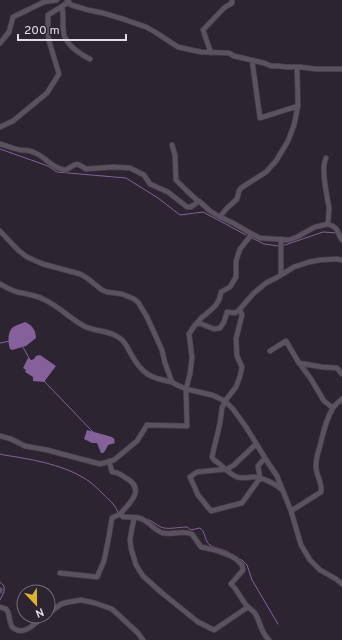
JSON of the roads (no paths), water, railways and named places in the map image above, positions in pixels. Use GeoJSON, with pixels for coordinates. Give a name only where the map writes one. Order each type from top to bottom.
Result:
{"type":"FeatureCollection","features":[{"type":"Feature","properties":{"kind":"street"},"geometry":{"type":"LineString","coordinates":[[0,43],[9,32],[12,17],[44,2],[57,0]]}},
{"type":"Feature","properties":{"kind":"street"},"geometry":{"type":"LineString","coordinates":[[211,53],[203,30],[224,8],[232,3],[232,0]]}},
{"type":"Feature","properties":{"kind":"street"},"geometry":{"type":"LineString","coordinates":[[0,127],[14,120],[47,93],[59,74],[49,41],[48,15],[62,7],[68,1],[83,9],[103,13],[146,27],[178,47],[190,50],[211,53],[229,53],[234,56],[271,66],[287,68],[342,69]]}},
{"type":"Feature","properties":{"kind":"street"},"geometry":{"type":"LineString","coordinates":[[62,7],[65,36],[74,49],[90,59]]}},
{"type":"Feature","properties":{"kind":"street"},"geometry":{"type":"LineString","coordinates":[[252,60],[260,118],[298,106]]}},
{"type":"Feature","properties":{"kind":"street"},"geometry":{"type":"LineString","coordinates":[[220,217],[224,211],[237,199],[241,188],[266,172],[276,161],[288,141],[294,125],[298,106],[297,67]]}},
{"type":"Feature","properties":{"kind":"street"},"geometry":{"type":"LineString","coordinates":[[0,144],[20,150],[32,151],[40,155],[56,168],[62,170],[66,170],[74,164],[81,165],[86,169],[113,167],[130,168],[144,175],[150,184],[168,192],[187,207],[191,207],[198,201]]}},
{"type":"Feature","properties":{"kind":"street"},"geometry":{"type":"LineString","coordinates":[[172,145],[175,154],[176,180],[198,201],[220,217],[260,238],[289,240],[315,227],[328,224],[337,230],[342,240]]}},
{"type":"Feature","properties":{"kind":"street"},"geometry":{"type":"LineString","coordinates":[[326,158],[324,160],[324,166],[329,209],[328,224]]}},
{"type":"Feature","properties":{"kind":"street"},"geometry":{"type":"LineString","coordinates":[[0,231],[18,250],[27,257],[43,264],[80,274],[92,281],[100,289],[107,292],[122,294],[138,302],[147,317],[162,350],[172,382]]}},
{"type":"Feature","properties":{"kind":"street"},"geometry":{"type":"LineString","coordinates":[[0,436],[11,439],[25,446],[47,450],[100,464],[114,460],[137,441],[147,426],[186,426],[186,389],[192,357],[189,334],[204,315],[214,308],[220,300],[221,292],[230,287],[236,277],[236,261],[240,249],[252,234]]}},
{"type":"Feature","properties":{"kind":"street"},"geometry":{"type":"LineString","coordinates":[[281,274],[282,239]]}},
{"type":"Feature","properties":{"kind":"street"},"geometry":{"type":"LineString","coordinates":[[196,324],[199,323],[214,329],[221,328],[227,312],[235,312],[240,309],[266,282],[294,267],[309,262],[331,259],[342,260]]}},
{"type":"Feature","properties":{"kind":"street"},"geometry":{"type":"LineString","coordinates":[[0,284],[16,291],[42,298],[59,307],[85,327],[117,336],[122,340],[138,366],[146,374],[159,380],[172,382],[177,386],[212,395],[225,401],[246,427],[277,476],[291,511],[301,545],[310,560],[320,570],[342,584]]}},
{"type":"Feature","properties":{"kind":"street"},"geometry":{"type":"LineString","coordinates":[[240,309],[242,315],[236,339],[237,356],[242,367],[236,387],[225,401],[222,408],[220,424],[212,457],[238,477],[260,478],[284,491]]}},
{"type":"Feature","properties":{"kind":"street"},"geometry":{"type":"LineString","coordinates":[[270,351],[286,341],[324,401],[333,408]]}},
{"type":"Feature","properties":{"kind":"street"},"geometry":{"type":"LineString","coordinates":[[299,363],[337,368],[342,374]]}},
{"type":"Feature","properties":{"kind":"street"},"geometry":{"type":"LineString","coordinates":[[291,511],[322,490],[315,466],[317,455],[333,408],[342,399]]}},
{"type":"Feature","properties":{"kind":"street"},"geometry":{"type":"LineString","coordinates":[[256,444],[234,465],[227,469],[197,472],[190,477],[198,495],[211,511],[242,503],[260,478],[258,466],[265,458]]}},
{"type":"Feature","properties":{"kind":"street"},"geometry":{"type":"LineString","coordinates":[[60,573],[96,577],[104,561],[112,518],[122,512],[134,497],[136,490],[133,484],[119,472],[112,472],[110,461]]}},
{"type":"Feature","properties":{"kind":"street"},"geometry":{"type":"LineString","coordinates":[[122,512],[123,517],[140,518],[160,532],[174,533],[180,531],[192,534],[201,546],[236,559],[242,565],[243,570],[231,587],[257,616],[264,635],[269,640]]}},
{"type":"Feature","properties":{"kind":"street"},"geometry":{"type":"LineString","coordinates":[[134,518],[130,539],[136,565],[143,576],[198,622],[214,630],[248,607]]}},
{"type":"Feature","properties":{"kind":"street"},"geometry":{"type":"LineString","coordinates":[[56,608],[61,604],[80,600],[112,609],[138,633],[143,640]]}},
{"type":"Feature","properties":{"kind":"street"},"geometry":{"type":"LineString","coordinates":[[0,607],[6,609],[9,613],[11,625],[19,631],[28,629],[35,624]]}},
{"type":"Feature","properties":{"kind":"waterway"},"geometry":{"type":"LineString","coordinates":[[0,149],[48,166],[57,172],[126,178],[158,198],[180,215],[203,212],[246,235]]}},
{"type":"Feature","properties":{"kind":"waterway"},"geometry":{"type":"LineString","coordinates":[[282,246],[323,232],[337,233]]}},
{"type":"Feature","properties":{"kind":"waterway"},"geometry":{"type":"LineString","coordinates":[[252,238],[264,244],[279,246]]}},
{"type":"Feature","properties":{"kind":"waterway"},"geometry":{"type":"LineString","coordinates":[[0,343],[10,341]]}},
{"type":"Feature","properties":{"kind":"waterway"},"geometry":{"type":"LineString","coordinates":[[23,347],[30,360]]}},
{"type":"Feature","properties":{"kind":"waterway"},"geometry":{"type":"LineString","coordinates":[[44,381],[93,432]]}},
{"type":"Feature","properties":{"kind":"waterway"},"geometry":{"type":"LineString","coordinates":[[0,454],[45,463],[75,473],[96,487],[112,503],[118,513]]}},
{"type":"Feature","properties":{"kind":"waterway"},"geometry":{"type":"LineString","coordinates":[[147,519],[164,528],[187,527],[191,530],[200,528],[210,545],[231,554]]}},
{"type":"Feature","properties":{"kind":"waterway"},"geometry":{"type":"LineString","coordinates":[[239,559],[247,565],[252,580],[278,624]]}},
{"type":"Feature","properties":{"kind":"waterway"},"geometry":{"type":"LineString","coordinates":[[0,582],[4,586],[4,592],[0,600]]}}]}
